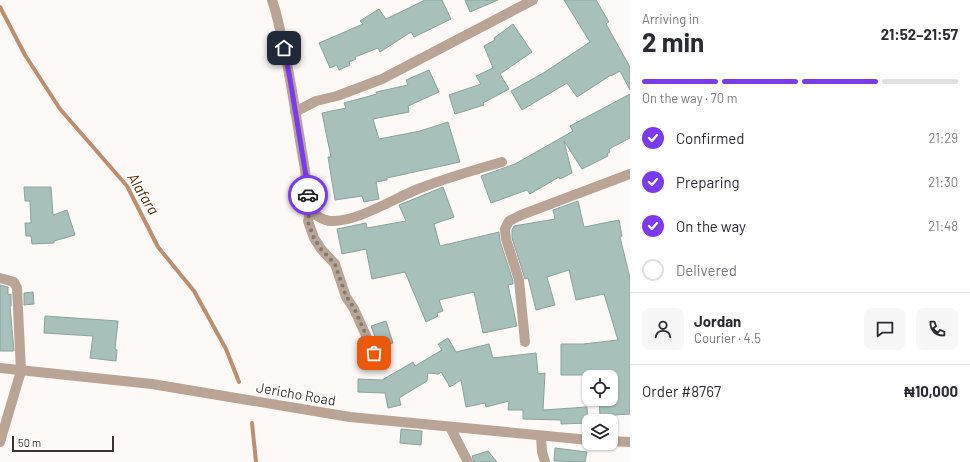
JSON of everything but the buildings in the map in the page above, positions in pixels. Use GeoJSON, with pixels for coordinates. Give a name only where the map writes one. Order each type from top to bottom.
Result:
{"type":"FeatureCollection","features":[{"type":"Feature","properties":{"kind":"street"},"geometry":{"type":"LineString","coordinates":[[272,0],[290,79],[310,208],[308,222],[314,238],[321,249],[335,264],[346,296],[354,308],[374,353]]}},
{"type":"Feature","properties":{"kind":"street"},"geometry":{"type":"LineString","coordinates":[[295,112],[316,101],[337,96],[382,79],[533,0]]}},
{"type":"Feature","properties":{"kind":"street"},"geometry":{"type":"LineString","coordinates":[[310,208],[322,219],[339,221],[360,215],[441,180],[502,162]]}},
{"type":"Feature","properties":{"kind":"street"},"geometry":{"type":"LineString","coordinates":[[525,342],[519,280],[506,239],[505,229],[509,221],[521,214],[630,174]]}},
{"type":"Feature","properties":{"kind":"street"},"geometry":{"type":"LineString","coordinates":[[0,278],[14,282],[17,288],[21,371],[0,442]]}},
{"type":"Feature","properties":{"kind":"street","name":"Jericho Road"},"geometry":{"type":"LineString","coordinates":[[0,368],[152,384],[350,417],[582,439]]}},
{"type":"Feature","properties":{"kind":"street"},"geometry":{"type":"LineString","coordinates":[[450,427],[468,462]]}},
{"type":"Feature","properties":{"kind":"street"},"geometry":{"type":"LineString","coordinates":[[540,436],[545,462]]}},
{"type":"Feature","properties":{"kind":"street"},"geometry":{"type":"LineString","coordinates":[[618,441],[630,442]]}},
{"type":"Feature","properties":{"kind":"waterway","name":"Alafara"},"geometry":{"type":"LineString","coordinates":[[0,7],[25,55],[60,109],[127,186],[158,247],[194,291],[226,349],[239,382]]}},
{"type":"Feature","properties":{"kind":"waterway","name":"Alafara"},"geometry":{"type":"LineString","coordinates":[[252,423],[256,462]]}},
{"type":"Feature","properties":{"kind":"way so far"},"geometry":{"type":"LineString","coordinates":[[308,195],[310,208],[308,217],[309,227],[321,249],[335,264],[346,296],[354,308],[374,353]]}},
{"type":"Feature","properties":{"kind":"route"},"geometry":{"type":"LineString","coordinates":[[284,48],[308,195]]}}]}
